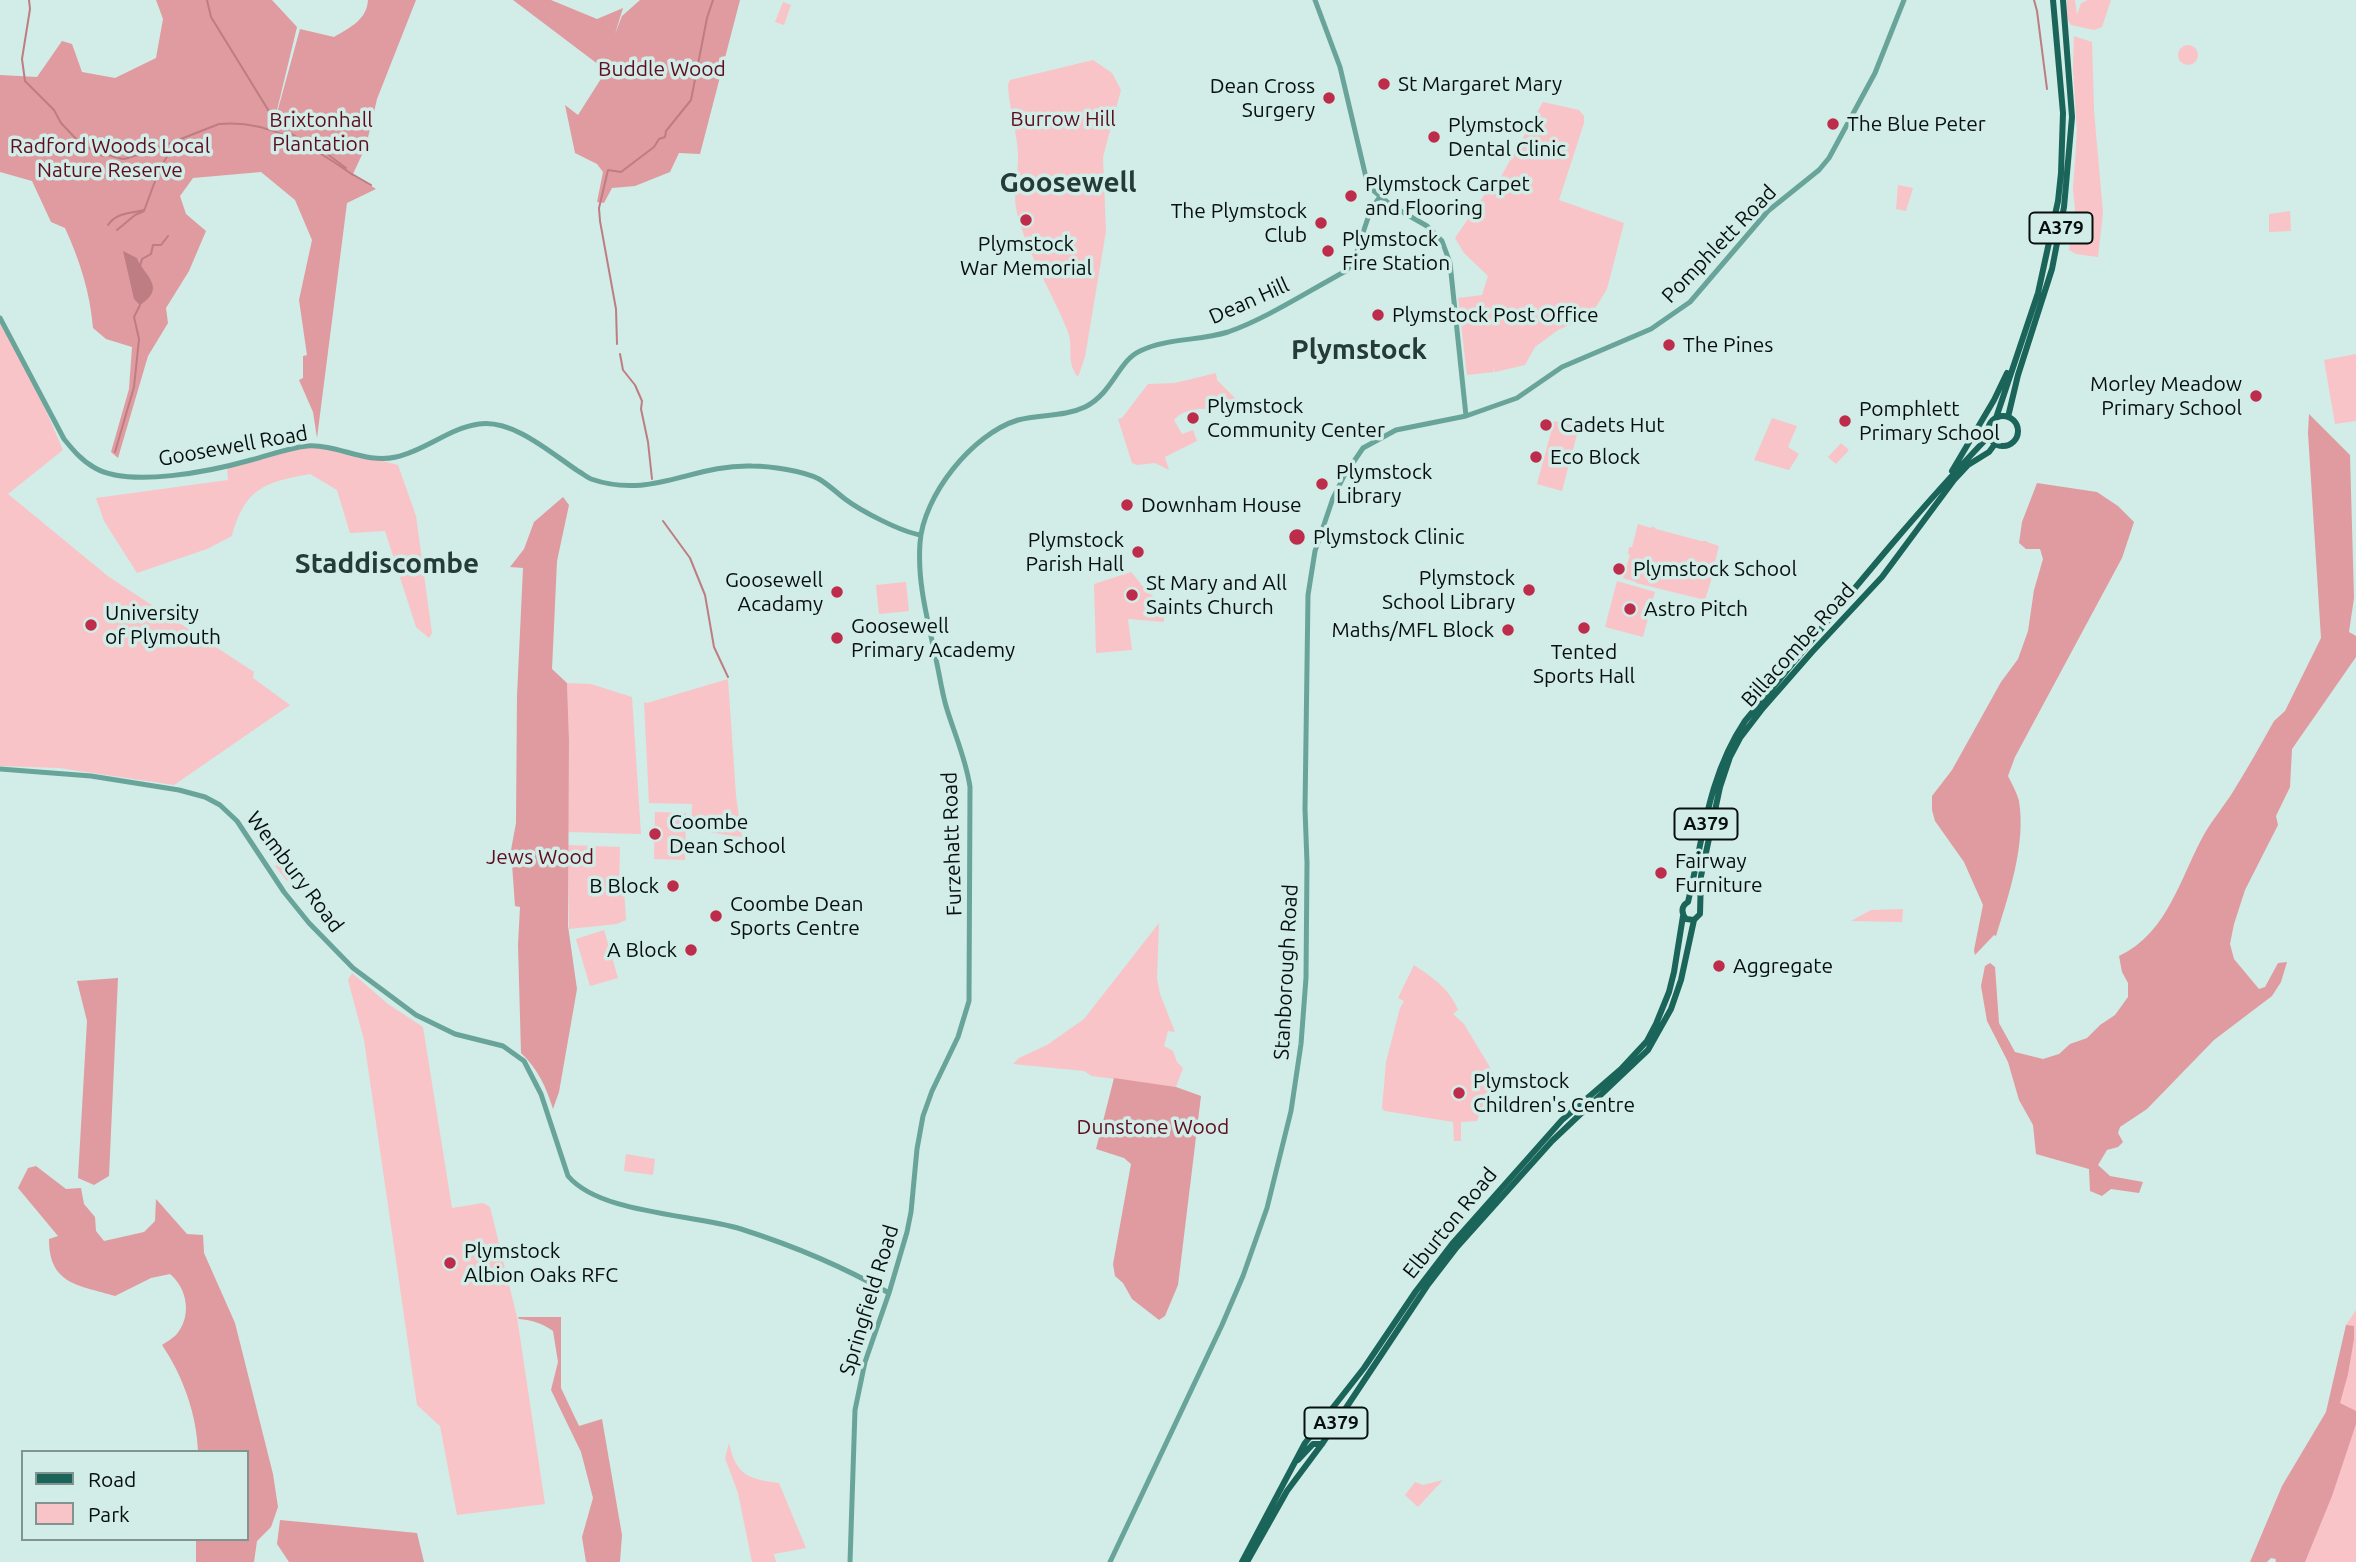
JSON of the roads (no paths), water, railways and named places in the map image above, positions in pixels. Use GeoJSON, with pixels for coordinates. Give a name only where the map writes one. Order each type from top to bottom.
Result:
{"type":"FeatureCollection","features":[{"type":"Feature","properties":{"kind":"main road","name":"Billacombe Road"},"geometry":{"type":"LineString","coordinates":[[1688,902],[1718,769],[1728,747],[1745,721],[1874,564],[1989,436],[1989,426],[2000,410],[2044,269],[2061,173],[2063,113],[2053,0]]}},
{"type":"Feature","properties":{"kind":"main road","name":"Billacombe Road"},"geometry":{"type":"LineString","coordinates":[[1699,906],[1701,876],[1720,787],[1740,738],[1812,652],[1882,577],[1954,480],[1995,444],[2009,444],[2016,437],[2015,423],[2008,417],[2018,375],[2052,269],[2064,207],[2072,117],[2063,0]]}},
{"type":"Feature","properties":{"kind":"main road","name":"Billacombe Road"},"geometry":{"type":"LineString","coordinates":[[1936,494],[1962,457],[2017,353]]}},
{"type":"Feature","properties":{"kind":"main road"},"geometry":{"type":"LineString","coordinates":[[1996,418],[2008,417]]}},
{"type":"Feature","properties":{"kind":"main road"},"geometry":{"type":"LineString","coordinates":[[1989,436],[1995,444]]}},
{"type":"Feature","properties":{"kind":"main road","name":"A379"},"geometry":{"type":"LineString","coordinates":[[1874,564],[1884,569],[1906,546]]}},
{"type":"Feature","properties":{"kind":"main road","name":"A379"},"geometry":{"type":"LineString","coordinates":[[1850,595],[1870,575],[1877,573],[1882,577]]}},
{"type":"Feature","properties":{"kind":"main road"},"geometry":{"type":"LineString","coordinates":[[1688,902],[1699,906]]}},
{"type":"Feature","properties":{"kind":"main road","name":"A379"},"geometry":{"type":"LineString","coordinates":[[1683,916],[1683,907],[1688,902]]}},
{"type":"Feature","properties":{"kind":"main road","name":"A379"},"geometry":{"type":"LineString","coordinates":[[1694,920],[1700,914],[1699,906]]}},
{"type":"Feature","properties":{"kind":"main road"},"geometry":{"type":"LineString","coordinates":[[1683,916],[1694,920]]}},
{"type":"Feature","properties":{"kind":"main road","name":"Elburton Road"},"geometry":{"type":"LineString","coordinates":[[1241,1562],[1304,1443],[1364,1368],[1416,1291],[1482,1208],[1562,1120],[1621,1069],[1647,1041],[1669,992],[1683,916]]}},
{"type":"Feature","properties":{"kind":"main road","name":"Elburton Road"},"geometry":{"type":"LineString","coordinates":[[1247,1562],[1278,1505],[1427,1286],[1474,1226],[1552,1141],[1648,1050],[1671,1009],[1681,979],[1694,920]]}},
{"type":"Feature","properties":{"kind":"main road","name":"A379"},"geometry":{"type":"LineString","coordinates":[[1315,1430],[1321,1435],[1326,1434],[1339,1418]]}},
{"type":"Feature","properties":{"kind":"main road","name":"A379"},"geometry":{"type":"LineString","coordinates":[[1292,1467],[1313,1444],[1322,1444]]}},
{"type":"Feature","properties":{"kind":"street"},"geometry":{"type":"LineString","coordinates":[[1315,0],[1340,66],[1368,186],[1380,198],[1427,226],[1442,241],[1450,263],[1466,416]]}},
{"type":"Feature","properties":{"kind":"street","name":"Pomphlett Road"},"geometry":{"type":"LineString","coordinates":[[1326,518],[1344,476],[1363,448],[1372,442],[1400,429],[1466,416],[1517,398],[1562,367],[1651,329],[1690,302],[1768,211],[1819,170],[1829,158],[1875,73],[1904,0]]}},
{"type":"Feature","properties":{"kind":"street","name":"Dean Hill"},"geometry":{"type":"LineString","coordinates":[[1063,414],[1095,401],[1111,386],[1127,360],[1135,353],[1159,345],[1230,331],[1346,271],[1353,264],[1367,216],[1380,198]]}},
{"type":"Feature","properties":{"kind":"street","name":"Goosewell Road"},"geometry":{"type":"LineString","coordinates":[[0,318],[64,439],[78,456],[95,468],[115,476],[159,477],[234,465],[313,446],[327,446],[369,458],[390,458],[413,452],[471,425],[490,423],[521,434],[589,479],[615,486],[640,487],[700,472],[751,466],[801,473],[818,478],[853,504],[897,527],[921,535]]}},
{"type":"Feature","properties":{"kind":"street","name":"Furzehatt Road"},"geometry":{"type":"LineString","coordinates":[[915,1182],[923,1116],[958,1037],[969,1001],[971,929],[970,787],[945,702],[925,611],[921,587],[921,535],[934,495],[982,440],[1017,421],[1063,414]]}},
{"type":"Feature","properties":{"kind":"street","name":"Stanborough Road"},"geometry":{"type":"LineString","coordinates":[[1111,1562],[1248,1265],[1267,1208],[1292,1108],[1306,978],[1308,595],[1314,559],[1326,518]]}},
{"type":"Feature","properties":{"kind":"street","name":"Wembury Road"},"geometry":{"type":"LineString","coordinates":[[0,769],[91,776],[179,790],[214,801],[237,821],[284,892],[309,923],[353,968],[416,1015],[455,1034],[503,1046],[524,1061],[541,1094],[568,1176],[577,1186],[652,1212],[742,1229],[825,1262],[889,1293]]}},
{"type":"Feature","properties":{"kind":"street","name":"Springfield Road"},"geometry":{"type":"LineString","coordinates":[[850,1562],[853,1428],[857,1396],[865,1362],[907,1231],[915,1182]]}},
{"type":"Feature","properties":{"kind":"waterway"},"geometry":{"type":"LineString","coordinates":[[29,0],[22,59],[25,81],[54,110],[61,123],[80,143],[103,156],[126,159],[219,124],[237,124],[255,126],[290,137],[353,175]]}},
{"type":"Feature","properties":{"kind":"waterway"},"geometry":{"type":"LineString","coordinates":[[207,0],[211,17],[278,126],[297,137]]}},
{"type":"Feature","properties":{"kind":"waterway"},"geometry":{"type":"LineString","coordinates":[[617,344],[616,309],[599,208],[608,170],[621,172],[654,147],[659,139],[665,137],[666,131],[691,100],[713,0]]}},
{"type":"Feature","properties":{"kind":"waterway"},"geometry":{"type":"LineString","coordinates":[[2034,0],[2047,89]]}},
{"type":"Feature","properties":{"kind":"waterway"},"geometry":{"type":"LineString","coordinates":[[299,139],[326,153],[346,168]]}},
{"type":"Feature","properties":{"kind":"waterway"},"geometry":{"type":"LineString","coordinates":[[117,230],[144,211],[160,169],[174,146],[173,142]]}},
{"type":"Feature","properties":{"kind":"waterway"},"geometry":{"type":"LineString","coordinates":[[352,174],[371,185]]}},
{"type":"Feature","properties":{"kind":"waterway"},"geometry":{"type":"LineString","coordinates":[[108,225],[120,216],[144,210]]}},
{"type":"Feature","properties":{"kind":"waterway"},"geometry":{"type":"LineString","coordinates":[[140,266],[142,259],[151,254],[153,245],[161,245],[168,236]]}},
{"type":"Feature","properties":{"kind":"waterway"},"geometry":{"type":"LineString","coordinates":[[115,452],[134,387],[139,339],[134,317],[140,305]]}},
{"type":"Feature","properties":{"kind":"waterway"},"geometry":{"type":"LineString","coordinates":[[620,354],[623,370],[635,385],[642,401],[652,479]]}},
{"type":"Feature","properties":{"kind":"waterway"},"geometry":{"type":"LineString","coordinates":[[663,521],[690,558],[705,595],[714,647],[728,677]]}},
{"type":"Feature","properties":{"kind":"place","name":"St Margaret Mary"},"geometry":{"type":"Point","coordinates":[1384,84]}},
{"type":"Feature","properties":{"kind":"place","name":"Dean Cross Surgery"},"geometry":{"type":"Point","coordinates":[1329,98]}},
{"type":"Feature","properties":{"kind":"place","name":"The Blue Peter"},"geometry":{"type":"Point","coordinates":[1833,124]}},
{"type":"Feature","properties":{"kind":"place","name":"Plymstock Dental Clinic"},"geometry":{"type":"Point","coordinates":[1434,137]}},
{"type":"Feature","properties":{"kind":"place","name":"Plymstock Carpet and Flooring"},"geometry":{"type":"Point","coordinates":[1351,196]}},
{"type":"Feature","properties":{"kind":"place","name":"Plymstock War Memorial"},"geometry":{"type":"Point","coordinates":[1026,220]}},
{"type":"Feature","properties":{"kind":"place","name":"The Plymstock Club"},"geometry":{"type":"Point","coordinates":[1321,223]}},
{"type":"Feature","properties":{"kind":"place","name":"Plymstock Fire Station"},"geometry":{"type":"Point","coordinates":[1328,251]}},
{"type":"Feature","properties":{"kind":"place","name":"Plymstock Post Office"},"geometry":{"type":"Point","coordinates":[1378,315]}},
{"type":"Feature","properties":{"kind":"place","name":"The Pines"},"geometry":{"type":"Point","coordinates":[1669,345]}},
{"type":"Feature","properties":{"kind":"place","name":"Morley Meadow Primary School"},"geometry":{"type":"Point","coordinates":[2256,396]}},
{"type":"Feature","properties":{"kind":"place","name":"Plymstock Community Center"},"geometry":{"type":"Point","coordinates":[1193,418]}},
{"type":"Feature","properties":{"kind":"place","name":"Pomphlett Primary School"},"geometry":{"type":"Point","coordinates":[1845,421]}},
{"type":"Feature","properties":{"kind":"place","name":"Cadets Hut"},"geometry":{"type":"Point","coordinates":[1546,425]}},
{"type":"Feature","properties":{"kind":"place","name":"Eco Block"},"geometry":{"type":"Point","coordinates":[1536,457]}},
{"type":"Feature","properties":{"kind":"place","name":"Plymstock Library"},"geometry":{"type":"Point","coordinates":[1322,484]}},
{"type":"Feature","properties":{"kind":"place","name":"Downham House"},"geometry":{"type":"Point","coordinates":[1127,505]}},
{"type":"Feature","properties":{"kind":"place","name":"Plymstock Clinic"},"geometry":{"type":"Point","coordinates":[1297,537]}},
{"type":"Feature","properties":{"kind":"place","name":"Plymstock Parish Hall"},"geometry":{"type":"Point","coordinates":[1138,552]}},
{"type":"Feature","properties":{"kind":"place","name":"Plymstock School"},"geometry":{"type":"Point","coordinates":[1619,569]}},
{"type":"Feature","properties":{"kind":"place","name":"Plymstock School Library"},"geometry":{"type":"Point","coordinates":[1529,590]}},
{"type":"Feature","properties":{"kind":"place","name":"Goosewell Acadamy"},"geometry":{"type":"Point","coordinates":[837,592]}},
{"type":"Feature","properties":{"kind":"place","name":"St Mary and All Saints Church"},"geometry":{"type":"Point","coordinates":[1132,595]}},
{"type":"Feature","properties":{"kind":"place","name":"Astro Pitch"},"geometry":{"type":"Point","coordinates":[1630,609]}},
{"type":"Feature","properties":{"kind":"place","name":"University of Plymouth"},"geometry":{"type":"Point","coordinates":[91,625]}},
{"type":"Feature","properties":{"kind":"place","name":"Tented Sports Hall"},"geometry":{"type":"Point","coordinates":[1584,628]}},
{"type":"Feature","properties":{"kind":"place","name":"Maths/MFL Block"},"geometry":{"type":"Point","coordinates":[1508,630]}},
{"type":"Feature","properties":{"kind":"place","name":"Goosewell Primary Academy"},"geometry":{"type":"Point","coordinates":[837,638]}},
{"type":"Feature","properties":{"kind":"place","name":"Coombe Dean School"},"geometry":{"type":"Point","coordinates":[655,834]}},
{"type":"Feature","properties":{"kind":"place","name":"Fairway Furniture"},"geometry":{"type":"Point","coordinates":[1661,873]}},
{"type":"Feature","properties":{"kind":"place","name":"B Block"},"geometry":{"type":"Point","coordinates":[673,886]}},
{"type":"Feature","properties":{"kind":"place","name":"Coombe Dean Sports Centre"},"geometry":{"type":"Point","coordinates":[716,916]}},
{"type":"Feature","properties":{"kind":"place","name":"A Block"},"geometry":{"type":"Point","coordinates":[691,950]}},
{"type":"Feature","properties":{"kind":"place","name":"Aggregate"},"geometry":{"type":"Point","coordinates":[1719,966]}},
{"type":"Feature","properties":{"kind":"place","name":"Plymstock Children's Centre"},"geometry":{"type":"Point","coordinates":[1459,1093]}},
{"type":"Feature","properties":{"kind":"place","name":"Plymstock Albion Oaks RFC"},"geometry":{"type":"Point","coordinates":[450,1263]}},
{"type":"Feature","properties":{"kind":"district","name":"Goosewell"},"geometry":{"type":"Point","coordinates":[1068,183]}},
{"type":"Feature","properties":{"kind":"district","name":"Plymstock"},"geometry":{"type":"Point","coordinates":[1359,350]}},
{"type":"Feature","properties":{"kind":"district","name":"Staddiscombe"},"geometry":{"type":"Point","coordinates":[387,564]}},
{"type":"Feature","properties":{"kind":"park label","name":"Buddle Wood"},"geometry":{"type":"Point","coordinates":[662,69]}},
{"type":"Feature","properties":{"kind":"park label","name":"Burrow Hill"},"geometry":{"type":"Point","coordinates":[1063,119]}},
{"type":"Feature","properties":{"kind":"park label","name":"Brixtonhall Plantation"},"geometry":{"type":"Point","coordinates":[321,132]}},
{"type":"Feature","properties":{"kind":"park label","name":"Radford Woods Local Nature Reserve"},"geometry":{"type":"Point","coordinates":[110,158]}},
{"type":"Feature","properties":{"kind":"park label","name":"Jews Wood"},"geometry":{"type":"Point","coordinates":[540,857]}},
{"type":"Feature","properties":{"kind":"park label","name":"Dunstone Wood"},"geometry":{"type":"Point","coordinates":[1153,1127]}}]}
